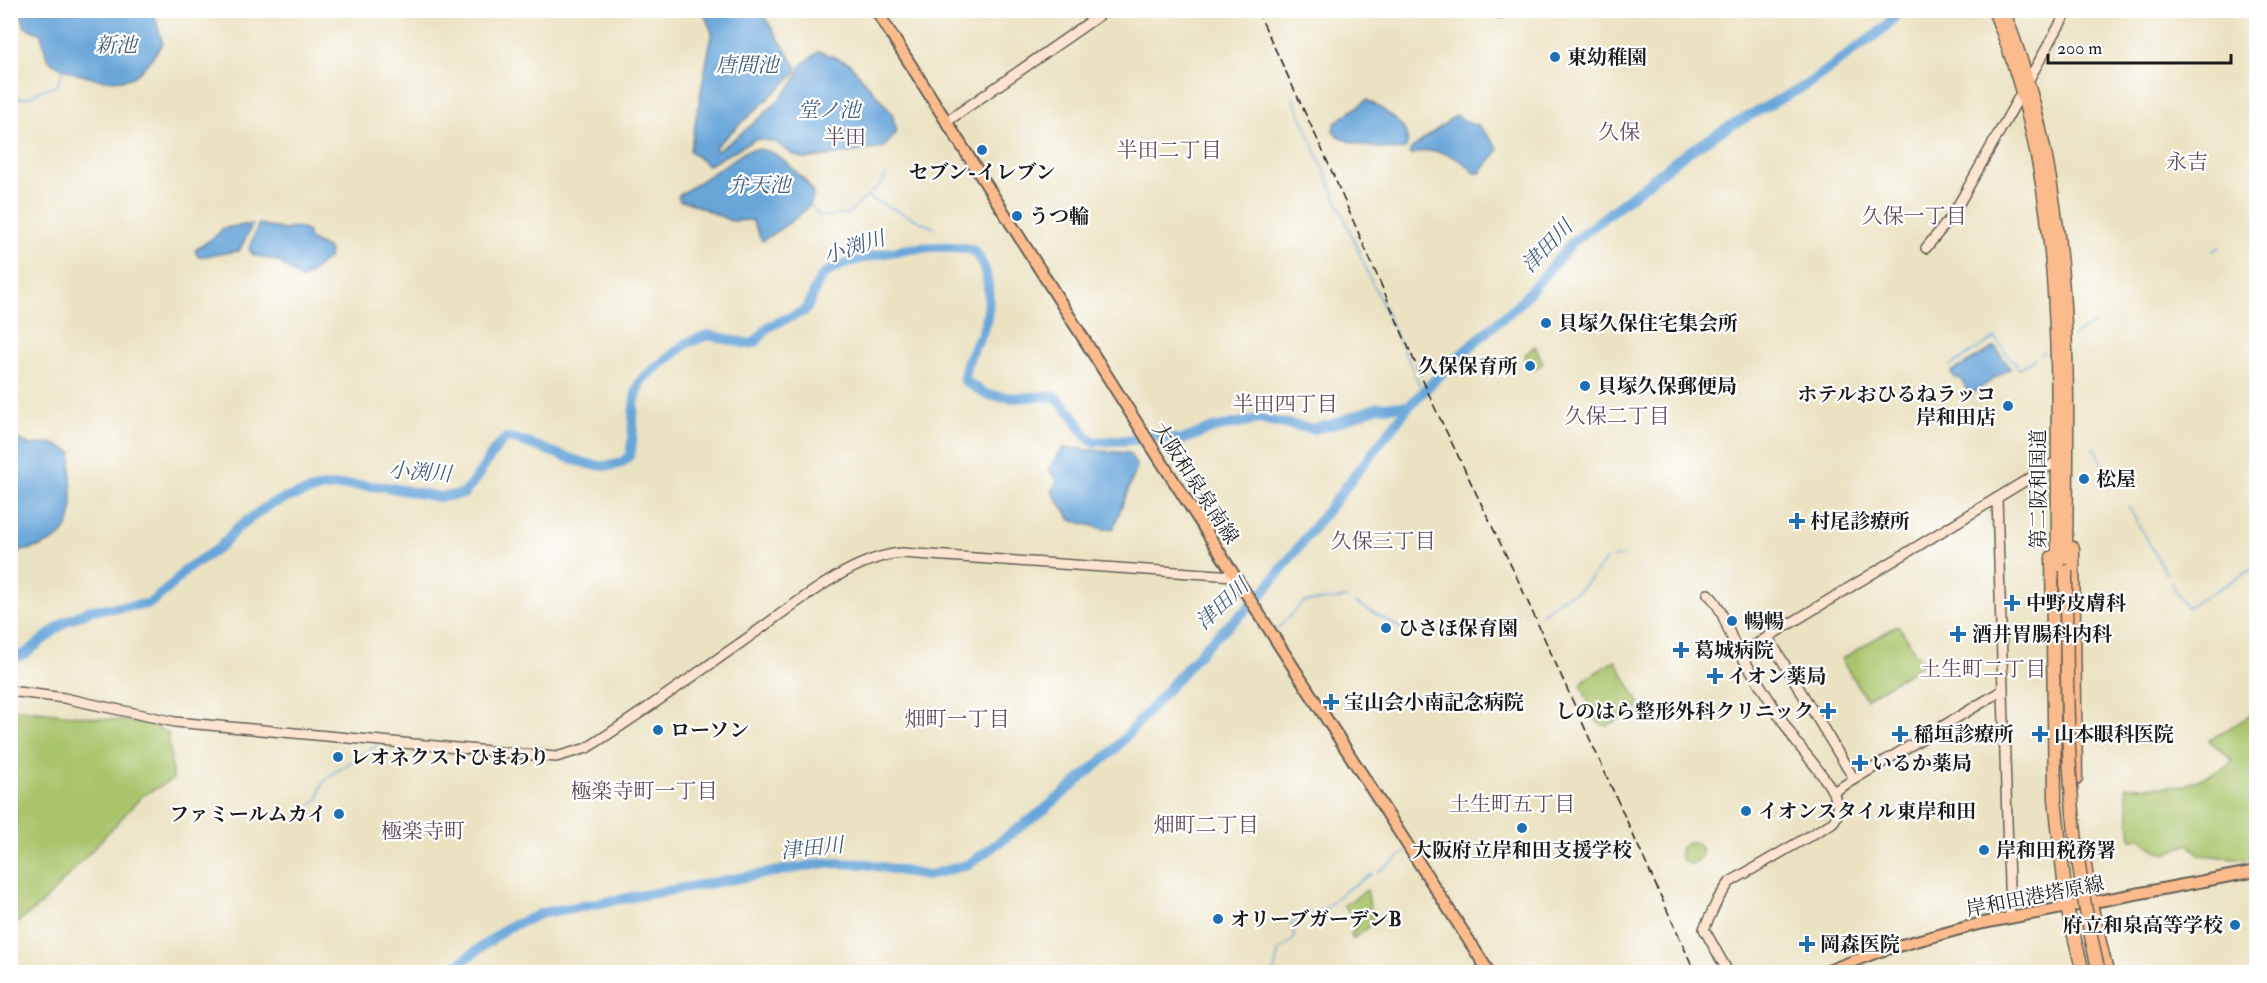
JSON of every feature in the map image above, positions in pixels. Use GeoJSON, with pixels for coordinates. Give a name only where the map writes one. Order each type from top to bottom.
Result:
{"type":"FeatureCollection","features":[{"type":"Feature","properties":{"kind":"highway","name":"第二阪和国道"},"geometry":{"type":"LineString","coordinates":[[1994,10],[2022,90],[2041,165],[2052,246],[2062,458],[2067,505],[2062,572],[2059,720],[2063,815],[2075,902],[2091,972]]}},
{"type":"Feature","properties":{"kind":"highway","name":"第二阪和国道"},"geometry":{"type":"LineString","coordinates":[[2003,10],[2028,78],[2047,155],[2059,230],[2065,309],[2062,458],[2058,521],[2071,817],[2081,892],[2099,972]]}},
{"type":"Feature","properties":{"kind":"highway"},"geometry":{"type":"LineString","coordinates":[[2067,505],[2072,527],[2077,792],[2091,904],[2107,972]]}},
{"type":"Feature","properties":{"kind":"highway"},"geometry":{"type":"LineString","coordinates":[[2058,521],[2050,571],[2055,799],[2067,908],[2083,972]]}},
{"type":"Feature","properties":{"kind":"main road","name":"大阪和泉泉南線"},"geometry":{"type":"LineString","coordinates":[[876,10],[1234,576],[1489,972]]}},
{"type":"Feature","properties":{"kind":"main road","name":"岸和田港塔原線"},"geometry":{"type":"LineString","coordinates":[[1825,972],[1880,951],[2010,917],[2256,872]]}},
{"type":"Feature","properties":{"kind":"street"},"geometry":{"type":"LineString","coordinates":[[946,122],[1107,10]]}},
{"type":"Feature","properties":{"kind":"street"},"geometry":{"type":"LineString","coordinates":[[1926,248],[1952,216],[2068,10]]}},
{"type":"Feature","properties":{"kind":"street"},"geometry":{"type":"LineString","coordinates":[[1740,654],[2062,458]]}},
{"type":"Feature","properties":{"kind":"street"},"geometry":{"type":"LineString","coordinates":[[1997,498],[2010,917]]}},
{"type":"Feature","properties":{"kind":"street"},"geometry":{"type":"LineString","coordinates":[[10,691],[64,698],[175,722],[556,757],[587,748],[848,570],[878,557],[902,553],[1234,576]]}},
{"type":"Feature","properties":{"kind":"street"},"geometry":{"type":"LineString","coordinates":[[1708,594],[1740,654],[1795,741],[1833,792],[1839,815],[1832,824],[1730,882],[1724,888],[1704,929],[1728,972]]}},
{"type":"Feature","properties":{"kind":"street"},"geometry":{"type":"LineString","coordinates":[[1768,637],[1854,779]]}},
{"type":"Feature","properties":{"kind":"street"},"geometry":{"type":"LineString","coordinates":[[1833,792],[2003,690]]}},
{"type":"Feature","properties":{"kind":"green space"},"geometry":{"type":"Polygon","coordinates":[[[1535,346],[1543,363],[1534,370],[1524,360],[1525,355],[1535,346]]]}},
{"type":"Feature","properties":{"kind":"green space"},"geometry":{"type":"Polygon","coordinates":[[[1898,625],[1922,662],[1921,665],[1866,699],[1841,659],[1898,625]]]}},
{"type":"Feature","properties":{"kind":"green space"},"geometry":{"type":"Polygon","coordinates":[[[1615,660],[1641,706],[1607,726],[1598,723],[1581,686],[1584,680],[1615,660]]]}},
{"type":"Feature","properties":{"kind":"green space"},"geometry":{"type":"Polygon","coordinates":[[[11,708],[150,724],[168,733],[173,779],[142,796],[42,904],[11,927],[11,708]]]}},
{"type":"Feature","properties":{"kind":"green space"},"geometry":{"type":"Polygon","coordinates":[[[2253,714],[2256,722],[2256,860],[2200,855],[2188,844],[2165,854],[2148,845],[2141,837],[2131,840],[2126,787],[2183,786],[2224,769],[2233,761],[2209,740],[2253,714]]]}},
{"type":"Feature","properties":{"kind":"green space"},"geometry":{"type":"Polygon","coordinates":[[[1691,842],[1699,845],[1702,853],[1699,861],[1691,864],[1683,861],[1680,853],[1683,845],[1691,842]]]}},
{"type":"Feature","properties":{"kind":"green space"},"geometry":{"type":"Polygon","coordinates":[[[1367,890],[1373,923],[1353,939],[1351,934],[1360,922],[1343,906],[1367,890]]]}},
{"type":"Feature","properties":{"kind":"water","name":"新池"},"geometry":{"type":"Polygon","coordinates":[[[20,11],[153,11],[163,43],[136,75],[127,79],[103,80],[77,74],[54,64],[47,58],[41,34],[25,27],[20,11]]]}},
{"type":"Feature","properties":{"kind":"water"},"geometry":{"type":"Polygon","coordinates":[[[703,11],[761,11],[797,68],[796,73],[715,147],[717,151],[752,125],[778,101],[797,77],[801,66],[819,51],[849,63],[892,113],[897,132],[883,148],[805,159],[792,154],[775,142],[756,139],[708,165],[690,151],[712,33],[703,11]]]}},
{"type":"Feature","properties":{"kind":"water"},"geometry":{"type":"Polygon","coordinates":[[[1367,100],[1396,120],[1402,127],[1407,141],[1405,149],[1377,148],[1355,143],[1345,140],[1333,130],[1335,123],[1367,100]]]}},
{"type":"Feature","properties":{"kind":"water"},"geometry":{"type":"Polygon","coordinates":[[[1456,115],[1472,125],[1478,125],[1499,149],[1480,173],[1475,173],[1462,162],[1446,154],[1429,151],[1412,155],[1409,153],[1411,149],[1456,115]]]}},
{"type":"Feature","properties":{"kind":"water","name":"弁天池"},"geometry":{"type":"Polygon","coordinates":[[[757,149],[768,151],[781,158],[805,180],[812,191],[812,201],[801,214],[783,227],[762,241],[752,220],[731,221],[688,202],[680,201],[678,196],[746,151],[757,149]]]}},
{"type":"Feature","properties":{"kind":"water"},"geometry":{"type":"Polygon","coordinates":[[[253,224],[239,251],[198,257],[195,250],[223,228],[253,224]]]}},
{"type":"Feature","properties":{"kind":"water"},"geometry":{"type":"Polygon","coordinates":[[[259,224],[285,230],[294,227],[302,229],[308,232],[308,238],[330,250],[329,257],[302,280],[278,261],[253,255],[249,249],[259,224]]]}},
{"type":"Feature","properties":{"kind":"water"},"geometry":{"type":"Polygon","coordinates":[[[1995,347],[2010,368],[1970,395],[1960,378],[1955,378],[1951,372],[1995,347]]]}},
{"type":"Feature","properties":{"kind":"water"},"geometry":{"type":"Polygon","coordinates":[[[10,436],[31,445],[51,443],[72,452],[72,503],[67,528],[58,538],[43,546],[20,551],[11,545],[10,436]]]}},
{"type":"Feature","properties":{"kind":"water"},"geometry":{"type":"Polygon","coordinates":[[[1063,448],[1129,453],[1137,467],[1113,529],[1104,529],[1071,520],[1052,492],[1057,480],[1049,469],[1063,448]]]}},
{"type":"Feature","properties":{"kind":"waterway"},"geometry":{"type":"LineString","coordinates":[[1574,10],[1578,13],[1585,10]]}},
{"type":"Feature","properties":{"kind":"waterway"},"geometry":{"type":"LineString","coordinates":[[1631,10],[1637,10]]}},
{"type":"Feature","properties":{"kind":"waterway","name":"津田川"},"geometry":{"type":"LineString","coordinates":[[448,972],[507,928],[543,913],[824,863],[866,864],[927,876],[969,864],[1045,809],[1112,752],[1209,643],[1258,599],[1409,406],[1459,356],[1520,303],[1573,242],[1682,156],[1728,127],[1805,86],[1882,30],[1901,10]]}},
{"type":"Feature","properties":{"kind":"waterway"},"geometry":{"type":"LineString","coordinates":[[10,99],[30,97],[41,90],[57,86],[64,68]]}},
{"type":"Feature","properties":{"kind":"waterway"},"geometry":{"type":"LineString","coordinates":[[1293,97],[1370,278],[1423,392]]}},
{"type":"Feature","properties":{"kind":"waterway"},"geometry":{"type":"LineString","coordinates":[[2253,168],[2256,174]]}},
{"type":"Feature","properties":{"kind":"waterway"},"geometry":{"type":"LineString","coordinates":[[810,205],[820,217],[849,213],[882,183],[886,175]]}},
{"type":"Feature","properties":{"kind":"waterway"},"geometry":{"type":"LineString","coordinates":[[868,197],[934,228]]}},
{"type":"Feature","properties":{"kind":"waterway","name":"小渕川"},"geometry":{"type":"LineString","coordinates":[[10,659],[25,654],[65,622],[91,610],[149,604],[171,586],[186,569],[219,548],[237,528],[269,505],[289,497],[323,487],[350,485],[386,487],[439,497],[463,494],[499,444],[506,438],[519,440],[587,464],[603,466],[617,464],[628,457],[631,452],[635,398],[643,378],[687,343],[708,335],[749,344],[756,342],[768,327],[806,310],[819,281],[825,274],[837,267],[875,255],[943,247],[974,251],[984,269],[989,302],[982,333],[967,363],[965,381],[987,395],[1015,398],[1054,396],[1073,415],[1086,437],[1093,442],[1133,440],[1155,436],[1182,440],[1213,428],[1259,419],[1313,429],[1331,425],[1378,407],[1409,406]]}},
{"type":"Feature","properties":{"kind":"waterway"},"geometry":{"type":"LineString","coordinates":[[2213,251],[2220,247]]}},
{"type":"Feature","properties":{"kind":"waterway"},"geometry":{"type":"LineString","coordinates":[[2072,337],[2093,324]]}},
{"type":"Feature","properties":{"kind":"waterway"},"geometry":{"type":"LineString","coordinates":[[1950,366],[1995,338],[2019,369],[2035,358]]}},
{"type":"Feature","properties":{"kind":"waterway"},"geometry":{"type":"LineString","coordinates":[[2040,354],[2044,351]]}},
{"type":"Feature","properties":{"kind":"waterway"},"geometry":{"type":"LineString","coordinates":[[2093,447],[2119,490]]}},
{"type":"Feature","properties":{"kind":"waterway"},"geometry":{"type":"LineString","coordinates":[[2128,506],[2166,573]]}},
{"type":"Feature","properties":{"kind":"waterway"},"geometry":{"type":"LineString","coordinates":[[1612,558],[1622,556]]}},
{"type":"Feature","properties":{"kind":"waterway"},"geometry":{"type":"LineString","coordinates":[[1542,614],[1560,599],[1580,590],[1607,559]]}},
{"type":"Feature","properties":{"kind":"waterway"},"geometry":{"type":"LineString","coordinates":[[2171,582],[2186,608],[2256,567]]}},
{"type":"Feature","properties":{"kind":"waterway"},"geometry":{"type":"LineString","coordinates":[[1277,629],[1304,602],[1347,598]]}},
{"type":"Feature","properties":{"kind":"waterway"},"geometry":{"type":"LineString","coordinates":[[1356,603],[1409,633],[1439,633],[1517,614]]}},
{"type":"Feature","properties":{"kind":"waterway"},"geometry":{"type":"LineString","coordinates":[[302,812],[319,798],[321,786],[329,776],[378,745]]}},
{"type":"Feature","properties":{"kind":"waterway"},"geometry":{"type":"LineString","coordinates":[[1378,872],[1406,852]]}},
{"type":"Feature","properties":{"kind":"waterway"},"geometry":{"type":"LineString","coordinates":[[1274,972],[1278,952],[1295,938],[1291,923],[1326,908],[1343,892],[1372,874]]}},
{"type":"Feature","properties":{"kind":"railway"},"geometry":{"type":"LineString","coordinates":[[1257,10],[1321,147],[1434,406],[1518,580],[1695,972]]}},
{"type":"Feature","properties":{"kind":"place","name":"東幼稚園"},"geometry":{"type":"Point","coordinates":[1555,57]}},
{"type":"Feature","properties":{"kind":"place","name":"セブン-イレブン"},"geometry":{"type":"Point","coordinates":[982,150]}},
{"type":"Feature","properties":{"kind":"place","name":"うつ輪"},"geometry":{"type":"Point","coordinates":[1017,216]}},
{"type":"Feature","properties":{"kind":"place","name":"貝塚久保住宅集会所"},"geometry":{"type":"Point","coordinates":[1546,323]}},
{"type":"Feature","properties":{"kind":"place","name":"久保保育所"},"geometry":{"type":"Point","coordinates":[1530,366]}},
{"type":"Feature","properties":{"kind":"place","name":"貝塚久保郵便局"},"geometry":{"type":"Point","coordinates":[1585,386]}},
{"type":"Feature","properties":{"kind":"place","name":"ホテルおひるねラッコ 岸和田店"},"geometry":{"type":"Point","coordinates":[2008,406]}},
{"type":"Feature","properties":{"kind":"place","name":"松屋"},"geometry":{"type":"Point","coordinates":[2084,479]}},
{"type":"Feature","properties":{"kind":"place","name":"村尾診療所"},"geometry":{"type":"Point","coordinates":[1797,521]}},
{"type":"Feature","properties":{"kind":"place","name":"中野皮膚科"},"geometry":{"type":"Point","coordinates":[2012,603]}},
{"type":"Feature","properties":{"kind":"place","name":"暢暢"},"geometry":{"type":"Point","coordinates":[1732,621]}},
{"type":"Feature","properties":{"kind":"place","name":"ひさほ保育園"},"geometry":{"type":"Point","coordinates":[1386,628]}},
{"type":"Feature","properties":{"kind":"place","name":"酒井胃腸科内科"},"geometry":{"type":"Point","coordinates":[1958,634]}},
{"type":"Feature","properties":{"kind":"place","name":"葛城病院"},"geometry":{"type":"Point","coordinates":[1681,650]}},
{"type":"Feature","properties":{"kind":"place","name":"イオン薬局"},"geometry":{"type":"Point","coordinates":[1715,676]}},
{"type":"Feature","properties":{"kind":"place","name":"宝山会小南記念病院"},"geometry":{"type":"Point","coordinates":[1331,702]}},
{"type":"Feature","properties":{"kind":"place","name":"しのはら整形外科クリニック"},"geometry":{"type":"Point","coordinates":[1828,711]}},
{"type":"Feature","properties":{"kind":"place","name":"ローソン"},"geometry":{"type":"Point","coordinates":[658,730]}},
{"type":"Feature","properties":{"kind":"place","name":"稲垣診療所"},"geometry":{"type":"Point","coordinates":[1900,734]}},
{"type":"Feature","properties":{"kind":"place","name":"山本眼科医院"},"geometry":{"type":"Point","coordinates":[2040,734]}},
{"type":"Feature","properties":{"kind":"place","name":"レオネクストひまわり"},"geometry":{"type":"Point","coordinates":[338,757]}},
{"type":"Feature","properties":{"kind":"place","name":"いるか薬局"},"geometry":{"type":"Point","coordinates":[1860,763]}},
{"type":"Feature","properties":{"kind":"place","name":"イオンスタイル東岸和田"},"geometry":{"type":"Point","coordinates":[1746,811]}},
{"type":"Feature","properties":{"kind":"place","name":"ファミールムカイ"},"geometry":{"type":"Point","coordinates":[339,814]}},
{"type":"Feature","properties":{"kind":"place","name":"大阪府立岸和田支援学校"},"geometry":{"type":"Point","coordinates":[1522,828]}},
{"type":"Feature","properties":{"kind":"place","name":"岸和田税務署"},"geometry":{"type":"Point","coordinates":[1984,850]}},
{"type":"Feature","properties":{"kind":"place","name":"オリーブガーデンB"},"geometry":{"type":"Point","coordinates":[1218,919]}},
{"type":"Feature","properties":{"kind":"place","name":"府立和泉高等学校"},"geometry":{"type":"Point","coordinates":[2235,925]}},
{"type":"Feature","properties":{"kind":"place","name":"岡森医院"},"geometry":{"type":"Point","coordinates":[1807,944]}},
{"type":"Feature","properties":{"kind":"district","name":"久保"},"geometry":{"type":"Point","coordinates":[1619,132]}},
{"type":"Feature","properties":{"kind":"district","name":"半田"},"geometry":{"type":"Point","coordinates":[845,137]}},
{"type":"Feature","properties":{"kind":"district","name":"半田二丁目"},"geometry":{"type":"Point","coordinates":[1169,150]}},
{"type":"Feature","properties":{"kind":"district","name":"永吉"},"geometry":{"type":"Point","coordinates":[2187,162]}},
{"type":"Feature","properties":{"kind":"district","name":"久保一丁目"},"geometry":{"type":"Point","coordinates":[1914,216]}},
{"type":"Feature","properties":{"kind":"district","name":"半田四丁目"},"geometry":{"type":"Point","coordinates":[1285,404]}},
{"type":"Feature","properties":{"kind":"district","name":"久保二丁目"},"geometry":{"type":"Point","coordinates":[1617,416]}},
{"type":"Feature","properties":{"kind":"district","name":"久保三丁目"},"geometry":{"type":"Point","coordinates":[1383,541]}},
{"type":"Feature","properties":{"kind":"district","name":"土生町二丁目"},"geometry":{"type":"Point","coordinates":[1983,669]}},
{"type":"Feature","properties":{"kind":"district","name":"畑町一丁目"},"geometry":{"type":"Point","coordinates":[957,719]}},
{"type":"Feature","properties":{"kind":"district","name":"極楽寺町一丁目"},"geometry":{"type":"Point","coordinates":[644,791]}},
{"type":"Feature","properties":{"kind":"district","name":"土生町五丁目"},"geometry":{"type":"Point","coordinates":[1512,804]}},
{"type":"Feature","properties":{"kind":"district","name":"畑町二丁目"},"geometry":{"type":"Point","coordinates":[1206,825]}},
{"type":"Feature","properties":{"kind":"district","name":"極楽寺町"},"geometry":{"type":"Point","coordinates":[423,831]}},
{"type":"Feature","properties":{"kind":"water label","name":"唐間池"},"geometry":{"type":"Point","coordinates":[747,65]}},
{"type":"Feature","properties":{"kind":"water label","name":"堂ノ池"},"geometry":{"type":"Point","coordinates":[829,110]}}]}
